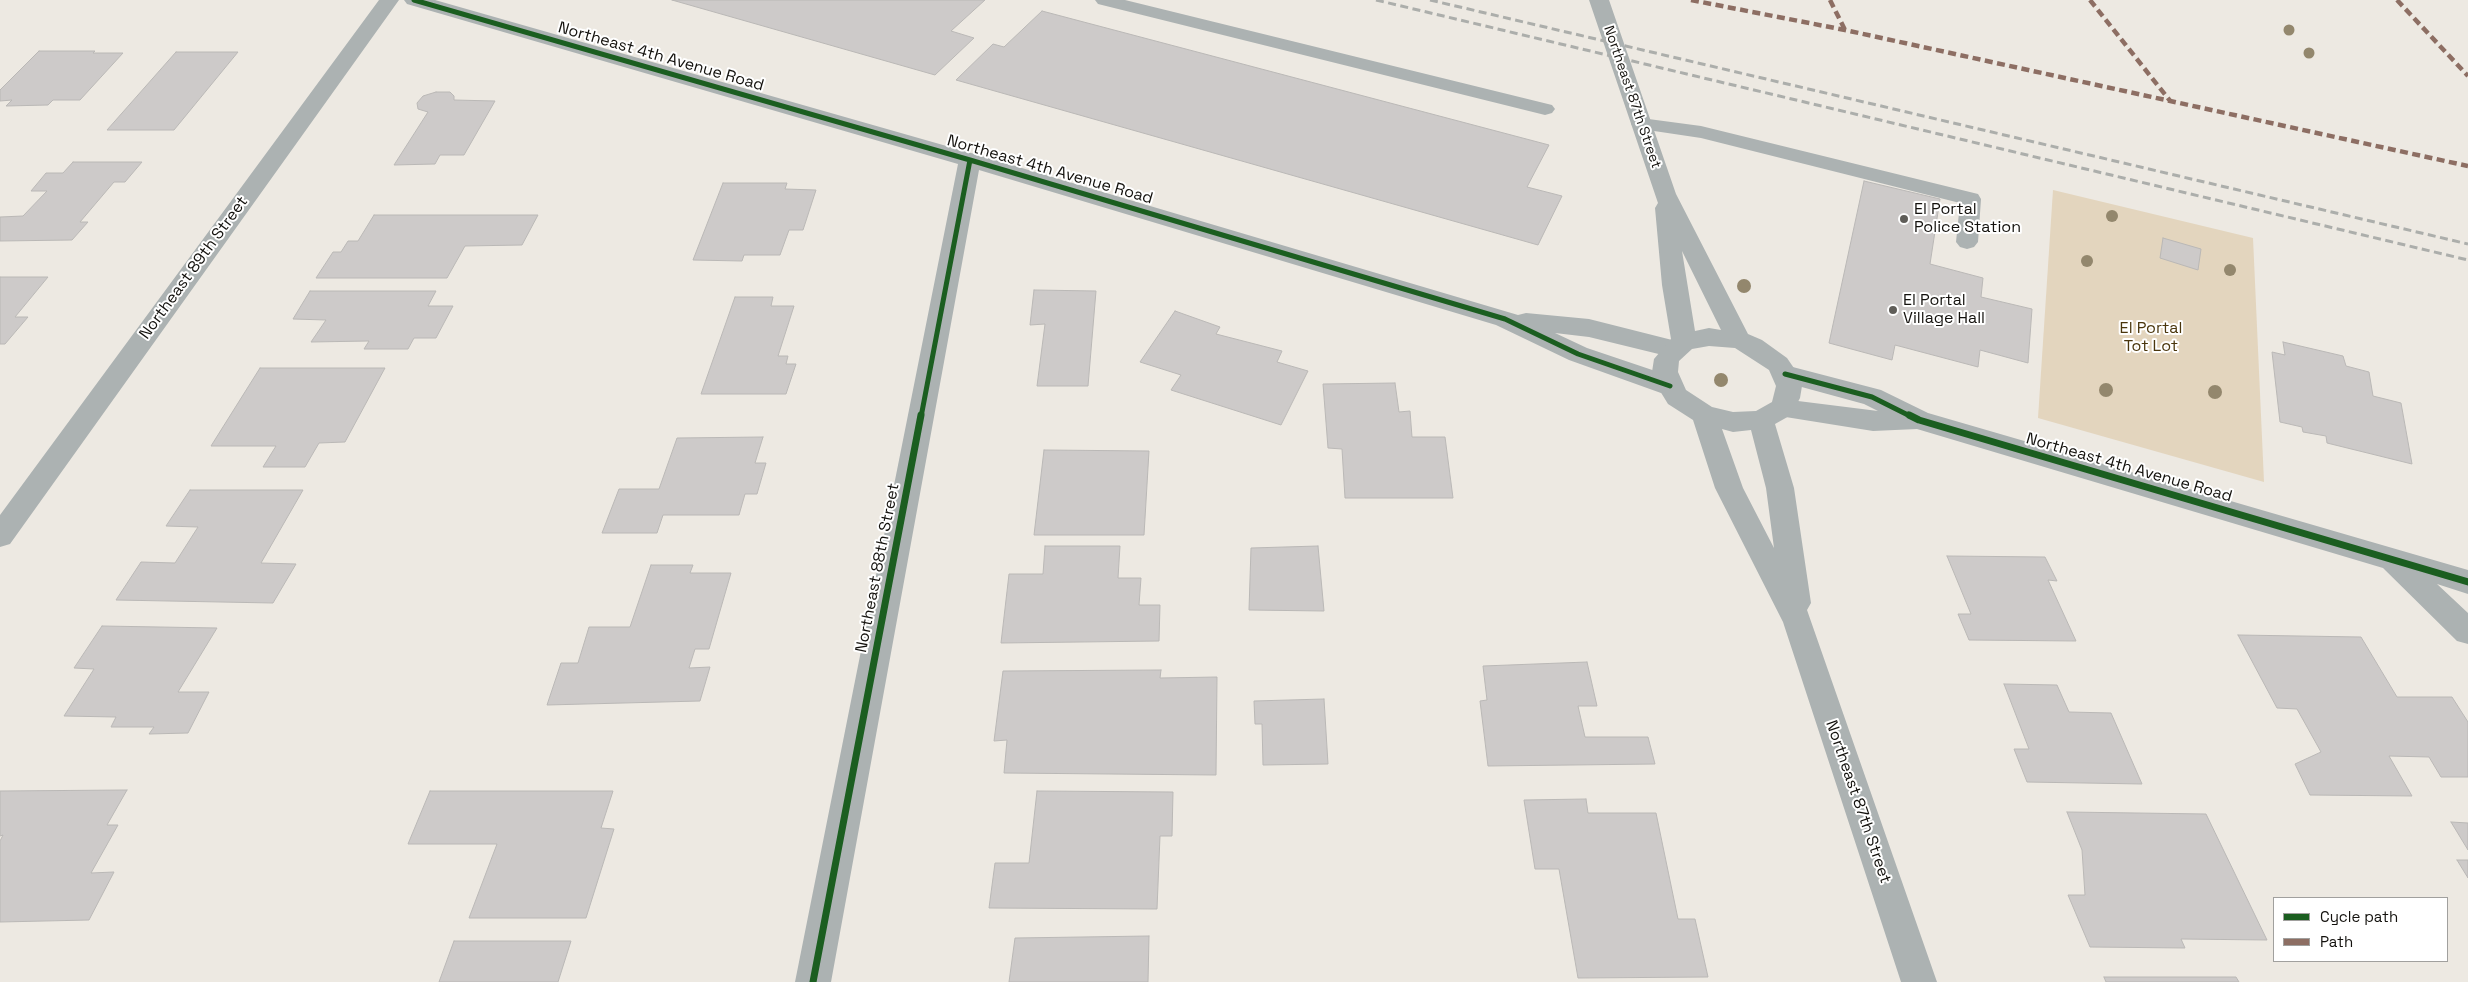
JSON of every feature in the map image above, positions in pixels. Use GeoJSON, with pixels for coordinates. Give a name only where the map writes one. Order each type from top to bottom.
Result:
{"type":"FeatureCollection","features":[{"type":"Feature","properties":{"kind":"street","name":"Northeast 89th Street"},"geometry":{"type":"LineString","coordinates":[[0,536],[389,0]]}},
{"type":"Feature","properties":{"kind":"street","name":"Northeast 4th Avenue Road"},"geometry":{"type":"LineString","coordinates":[[414,0],[970,160],[1504,319],[1578,354],[1670,386]]}},
{"type":"Feature","properties":{"kind":"street","name":"Northeast 87th Street"},"geometry":{"type":"LineString","coordinates":[[1599,0],[1665,194],[1739,340]]}},
{"type":"Feature","properties":{"kind":"street","name":"Northeast 88th Street"},"geometry":{"type":"LineString","coordinates":[[813,982],[970,160]]}},
{"type":"Feature","properties":{"kind":"street","name":"Northeast 87th Street"},"geometry":{"type":"LineString","coordinates":[[1665,194],[1680,346]]}},
{"type":"Feature","properties":{"kind":"street","name":"Northeast 4th Avenue Road"},"geometry":{"type":"LineString","coordinates":[[1504,319],[1589,328],[1680,346]]}},
{"type":"Feature","properties":{"kind":"street"},"geometry":{"type":"LineString","coordinates":[[1709,337],[1739,340],[1767,354],[1785,374],[1789,386],[1788,398],[1772,414],[1733,422],[1704,415],[1677,397],[1670,386],[1665,372],[1668,359],[1680,346],[1709,337]]}},
{"type":"Feature","properties":{"kind":"street","name":"Northeast 4th Avenue Road"},"geometry":{"type":"LineString","coordinates":[[1785,374],[1872,397],[1919,420],[2468,582]]}},
{"type":"Feature","properties":{"kind":"street","name":"Northeast 4th Avenue Road"},"geometry":{"type":"LineString","coordinates":[[1772,414],[1873,421],[1919,420]]}},
{"type":"Feature","properties":{"kind":"street","name":"Northeast 87th Street"},"geometry":{"type":"LineString","coordinates":[[1772,414],[1798,622]]}},
{"type":"Feature","properties":{"kind":"street","name":"Northeast 87th Street"},"geometry":{"type":"LineString","coordinates":[[1704,415],[1729,488],[1798,622],[1919,982]]}},
{"type":"Feature","properties":{"kind":"street"},"geometry":{"type":"LineString","coordinates":[[2391,559],[2468,632]]}},
{"type":"Feature","properties":{"kind":"lane"},"geometry":{"type":"LineString","coordinates":[[1104,0],[1544,109]]}},
{"type":"Feature","properties":{"kind":"lane"},"geometry":{"type":"LineString","coordinates":[[1641,124],[1702,132],[1971,198],[1968,242]]}},
{"type":"Feature","properties":{"kind":"green space","name":"El Portal Tot Lot"},"geometry":{"type":"Polygon","coordinates":[[[2053,190],[2253,238],[2264,482],[2038,418],[2053,190]]]}},
{"type":"Feature","properties":{"kind":"building"},"geometry":{"type":"Polygon","coordinates":[[[672,0],[985,0],[951,31],[974,38],[935,75],[672,0]]]}},
{"type":"Feature","properties":{"kind":"building"},"geometry":{"type":"Polygon","coordinates":[[[1042,11],[1549,145],[1527,187],[1562,196],[1538,245],[956,80],[993,44],[1004,47],[1042,11]]]}},
{"type":"Feature","properties":{"kind":"building"},"geometry":{"type":"Polygon","coordinates":[[[39,51],[123,53],[80,100],[53,100],[48,105],[6,106],[12,100],[0,101],[0,90],[39,51]]]}},
{"type":"Feature","properties":{"kind":"building"},"geometry":{"type":"Polygon","coordinates":[[[176,52],[238,52],[174,130],[107,130],[176,52]]]}},
{"type":"Feature","properties":{"kind":"building"},"geometry":{"type":"Polygon","coordinates":[[[436,92],[450,92],[454,96],[454,100],[495,101],[464,155],[440,155],[435,164],[394,165],[428,112],[418,109],[417,103],[423,96],[436,92]]]}},
{"type":"Feature","properties":{"kind":"building"},"geometry":{"type":"Polygon","coordinates":[[[73,162],[142,162],[125,182],[114,182],[80,222],[88,222],[72,240],[0,241],[0,217],[23,216],[47,191],[31,191],[46,173],[63,173],[73,162]]]}},
{"type":"Feature","properties":{"kind":"building"},"geometry":{"type":"Polygon","coordinates":[[[1864,181],[1940,199],[1930,264],[1983,278],[1981,297],[2032,309],[2028,363],[1980,350],[1978,367],[1895,345],[1892,360],[1829,343],[1864,181]]]}},
{"type":"Feature","properties":{"kind":"building"},"geometry":{"type":"Polygon","coordinates":[[[723,183],[787,183],[785,189],[816,190],[803,230],[789,230],[780,255],[744,255],[742,261],[693,260],[723,183]]]}},
{"type":"Feature","properties":{"kind":"building"},"geometry":{"type":"Polygon","coordinates":[[[374,215],[538,215],[522,245],[465,246],[447,278],[316,278],[333,252],[341,252],[348,241],[358,241],[374,215]]]}},
{"type":"Feature","properties":{"kind":"building"},"geometry":{"type":"Polygon","coordinates":[[[2163,238],[2201,249],[2198,270],[2160,258],[2163,238]]]}},
{"type":"Feature","properties":{"kind":"building"},"geometry":{"type":"Polygon","coordinates":[[[0,277],[48,277],[15,317],[28,317],[5,344],[0,344],[0,277]]]}},
{"type":"Feature","properties":{"kind":"building"},"geometry":{"type":"Polygon","coordinates":[[[1034,290],[1096,291],[1088,386],[1037,386],[1045,324],[1030,325],[1034,290]]]}},
{"type":"Feature","properties":{"kind":"building"},"geometry":{"type":"Polygon","coordinates":[[[310,291],[436,291],[428,306],[453,306],[436,338],[414,338],[408,349],[364,349],[369,341],[311,342],[326,320],[293,319],[310,291]]]}},
{"type":"Feature","properties":{"kind":"building"},"geometry":{"type":"Polygon","coordinates":[[[735,297],[773,297],[771,306],[794,306],[778,356],[788,356],[786,364],[796,364],[786,394],[701,394],[735,297]]]}},
{"type":"Feature","properties":{"kind":"building"},"geometry":{"type":"Polygon","coordinates":[[[1175,311],[1220,327],[1216,334],[1282,351],[1277,362],[1308,371],[1281,425],[1171,390],[1181,375],[1140,362],[1175,311]]]}},
{"type":"Feature","properties":{"kind":"building"},"geometry":{"type":"Polygon","coordinates":[[[2283,342],[2343,356],[2346,366],[2369,372],[2373,396],[2401,403],[2412,464],[2327,443],[2326,436],[2303,432],[2302,427],[2280,422],[2272,352],[2285,355],[2283,342]]]}},
{"type":"Feature","properties":{"kind":"building"},"geometry":{"type":"Polygon","coordinates":[[[260,368],[385,368],[345,442],[319,443],[305,467],[263,467],[276,446],[211,446],[260,368]]]}},
{"type":"Feature","properties":{"kind":"building"},"geometry":{"type":"Polygon","coordinates":[[[1395,383],[1399,412],[1410,411],[1412,437],[1445,437],[1453,498],[1345,498],[1342,449],[1328,448],[1323,384],[1395,383]]]}},
{"type":"Feature","properties":{"kind":"building"},"geometry":{"type":"Polygon","coordinates":[[[763,437],[755,463],[766,463],[757,494],[745,494],[739,515],[663,515],[657,533],[602,533],[619,489],[659,489],[677,438],[763,437]]]}},
{"type":"Feature","properties":{"kind":"building"},"geometry":{"type":"Polygon","coordinates":[[[1044,450],[1149,451],[1144,535],[1034,535],[1044,450]]]}},
{"type":"Feature","properties":{"kind":"building"},"geometry":{"type":"Polygon","coordinates":[[[190,490],[303,490],[261,563],[296,564],[273,603],[116,600],[141,562],[175,563],[198,527],[166,526],[190,490]]]}},
{"type":"Feature","properties":{"kind":"building"},"geometry":{"type":"Polygon","coordinates":[[[1045,546],[1120,546],[1118,578],[1141,578],[1139,605],[1160,605],[1159,641],[1001,643],[1009,574],[1043,574],[1045,546]]]}},
{"type":"Feature","properties":{"kind":"building"},"geometry":{"type":"Polygon","coordinates":[[[1318,546],[1324,611],[1249,610],[1251,548],[1318,546]]]}},
{"type":"Feature","properties":{"kind":"building"},"geometry":{"type":"Polygon","coordinates":[[[1947,556],[2045,557],[2057,581],[2048,580],[2076,641],[1969,640],[1958,614],[1971,614],[1947,556]]]}},
{"type":"Feature","properties":{"kind":"building"},"geometry":{"type":"Polygon","coordinates":[[[651,565],[693,565],[690,573],[731,573],[709,649],[695,649],[689,668],[710,667],[700,701],[547,705],[561,663],[578,663],[589,627],[630,627],[651,565]]]}},
{"type":"Feature","properties":{"kind":"building"},"geometry":{"type":"Polygon","coordinates":[[[102,626],[217,628],[178,692],[209,692],[188,733],[149,734],[154,727],[111,727],[116,717],[64,716],[94,669],[74,668],[102,626]]]}},
{"type":"Feature","properties":{"kind":"building"},"geometry":{"type":"Polygon","coordinates":[[[2238,635],[2361,637],[2397,697],[2452,697],[2468,722],[2468,777],[2441,777],[2429,757],[2389,756],[2412,796],[2310,795],[2295,764],[2321,752],[2297,709],[2277,708],[2238,635]]]}},
{"type":"Feature","properties":{"kind":"building"},"geometry":{"type":"Polygon","coordinates":[[[1587,662],[1597,706],[1578,706],[1585,737],[1648,737],[1655,764],[1488,766],[1480,701],[1487,700],[1483,666],[1587,662]]]}},
{"type":"Feature","properties":{"kind":"building"},"geometry":{"type":"Polygon","coordinates":[[[1161,670],[1160,678],[1217,677],[1216,775],[1004,773],[1007,740],[994,741],[1003,671],[1161,670]]]}},
{"type":"Feature","properties":{"kind":"building"},"geometry":{"type":"Polygon","coordinates":[[[2004,684],[2057,685],[2069,712],[2111,713],[2142,784],[2027,782],[2014,749],[2029,749],[2004,684]]]}},
{"type":"Feature","properties":{"kind":"building"},"geometry":{"type":"Polygon","coordinates":[[[1324,699],[1328,764],[1263,765],[1262,724],[1255,724],[1254,701],[1324,699]]]}},
{"type":"Feature","properties":{"kind":"building"},"geometry":{"type":"Polygon","coordinates":[[[127,790],[107,825],[118,825],[91,873],[114,872],[89,920],[0,922],[0,841],[3,835],[0,836],[0,791],[127,790]]]}},
{"type":"Feature","properties":{"kind":"building"},"geometry":{"type":"Polygon","coordinates":[[[430,791],[613,791],[601,828],[614,829],[586,918],[469,918],[497,844],[408,844],[430,791]]]}},
{"type":"Feature","properties":{"kind":"building"},"geometry":{"type":"Polygon","coordinates":[[[1037,791],[1173,792],[1172,836],[1160,836],[1157,909],[989,908],[995,863],[1029,863],[1037,791]]]}},
{"type":"Feature","properties":{"kind":"building"},"geometry":{"type":"Polygon","coordinates":[[[1586,799],[1588,813],[1656,813],[1678,919],[1695,919],[1708,977],[1578,978],[1559,869],[1535,869],[1524,800],[1586,799]]]}},
{"type":"Feature","properties":{"kind":"building"},"geometry":{"type":"Polygon","coordinates":[[[2067,812],[2206,814],[2267,940],[2181,939],[2185,948],[2090,947],[2068,895],[2085,895],[2082,850],[2067,812]]]}},
{"type":"Feature","properties":{"kind":"building"},"geometry":{"type":"Polygon","coordinates":[[[2451,822],[2468,823],[2468,850],[2451,822]]]}},
{"type":"Feature","properties":{"kind":"building"},"geometry":{"type":"Polygon","coordinates":[[[2457,860],[2468,860],[2468,878],[2457,860]]]}},
{"type":"Feature","properties":{"kind":"building"},"geometry":{"type":"Polygon","coordinates":[[[1149,936],[1148,982],[1009,982],[1015,938],[1149,936]]]}},
{"type":"Feature","properties":{"kind":"building"},"geometry":{"type":"Polygon","coordinates":[[[454,941],[571,941],[558,982],[439,982],[454,941]]]}},
{"type":"Feature","properties":{"kind":"building"},"geometry":{"type":"Polygon","coordinates":[[[2104,977],[2236,977],[2239,982],[2106,982],[2104,977]]]}},
{"type":"Feature","properties":{"kind":"railway"},"geometry":{"type":"LineString","coordinates":[[1376,0],[2468,260]]}},
{"type":"Feature","properties":{"kind":"railway"},"geometry":{"type":"LineString","coordinates":[[1430,0],[2468,244]]}},
{"type":"Feature","properties":{"kind":"marked path"},"geometry":{"type":"LineString","coordinates":[[1691,0],[1845,30],[2468,166]]}},
{"type":"Feature","properties":{"kind":"marked path"},"geometry":{"type":"LineString","coordinates":[[1830,0],[1845,30]]}},
{"type":"Feature","properties":{"kind":"marked path"},"geometry":{"type":"LineString","coordinates":[[2090,0],[2171,102]]}},
{"type":"Feature","properties":{"kind":"marked path"},"geometry":{"type":"LineString","coordinates":[[2397,0],[2468,76]]}},
{"type":"Feature","properties":{"kind":"cycle path"},"geometry":{"type":"LineString","coordinates":[[414,0],[970,160],[1505,319],[1578,354],[1670,386]]}},
{"type":"Feature","properties":{"kind":"cycle path"},"geometry":{"type":"LineString","coordinates":[[813,982],[970,160]]}},
{"type":"Feature","properties":{"kind":"cycle path"},"geometry":{"type":"LineString","coordinates":[[1785,374],[1872,397],[1919,420],[2468,582]]}},
{"type":"Feature","properties":{"kind":"place","name":"El Portal Police Station"},"geometry":{"type":"Point","coordinates":[1904,219]}},
{"type":"Feature","properties":{"kind":"place","name":"El Portal Village Hall"},"geometry":{"type":"Point","coordinates":[1893,310]}}]}
